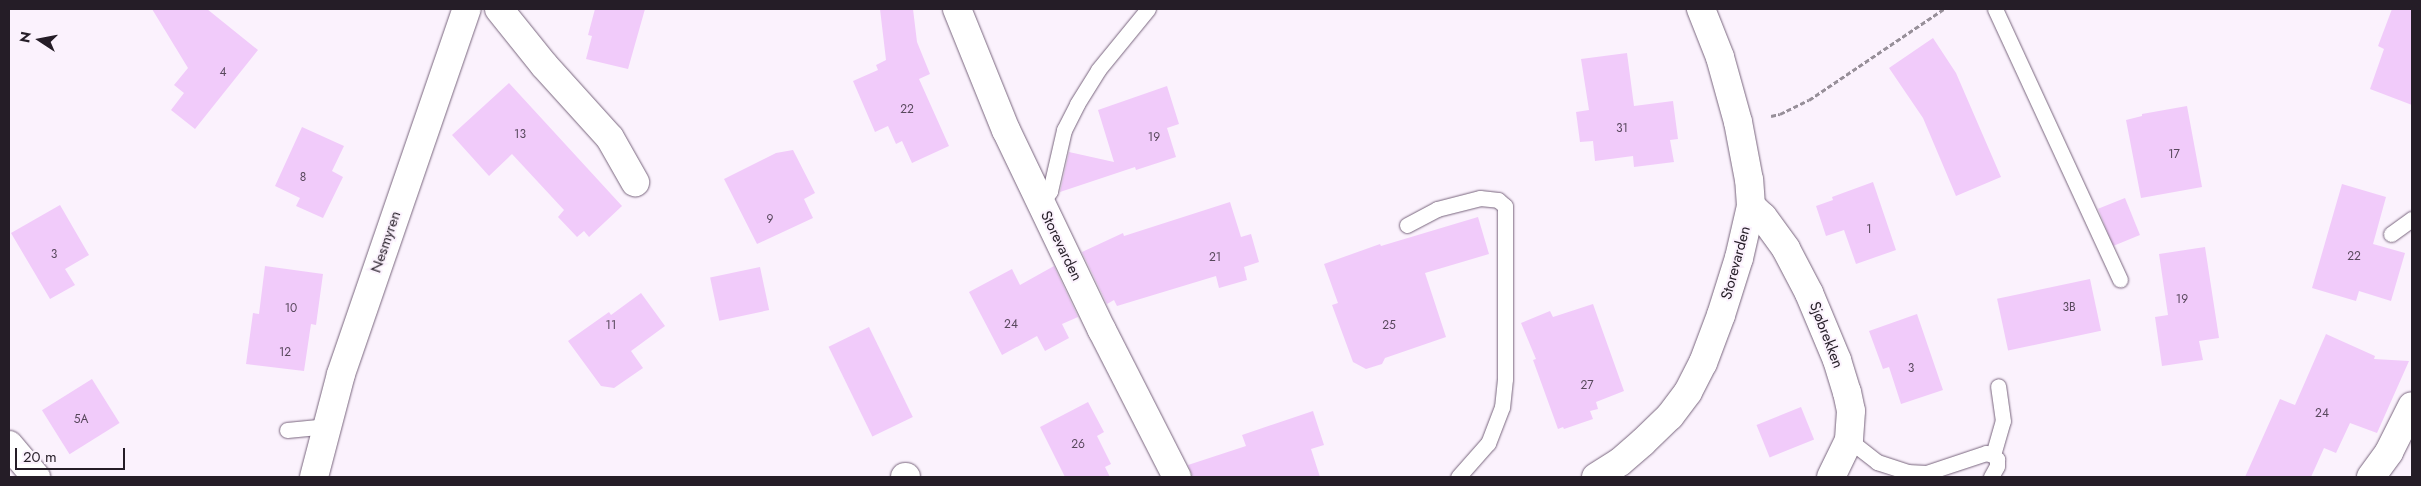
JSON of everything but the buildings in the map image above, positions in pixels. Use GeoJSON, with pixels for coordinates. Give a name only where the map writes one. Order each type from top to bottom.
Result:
{"type":"FeatureCollection","features":[{"type":"Feature","properties":{"kind":"street","name":"Nesmyren"},"geometry":{"type":"LineString","coordinates":[[314,477],[341,374],[362,310],[468,9]]}},
{"type":"Feature","properties":{"kind":"street"},"geometry":{"type":"LineString","coordinates":[[499,9],[544,65],[610,138],[635,182]]}},
{"type":"Feature","properties":{"kind":"street","name":"Storevarden"},"geometry":{"type":"LineString","coordinates":[[957,9],[1006,130],[1132,391],[1177,477]]}},
{"type":"Feature","properties":{"kind":"street","name":"Storevarden"},"geometry":{"type":"LineString","coordinates":[[1596,477],[1620,462],[1643,442],[1670,416],[1688,392],[1703,363],[1739,258],[1750,206],[1749,180],[1738,122],[1720,57],[1700,9]]}},
{"type":"Feature","properties":{"kind":"street","name":"Sjøbrekken"},"geometry":{"type":"LineString","coordinates":[[1750,206],[1763,217],[1786,249],[1809,293],[1837,360],[1847,392],[1851,411],[1849,440],[1831,477]]}},
{"type":"Feature","properties":{"kind":"street"},"geometry":{"type":"LineString","coordinates":[[2371,477],[2388,452],[2412,406]]}},
{"type":"Feature","properties":{"kind":"street"},"geometry":{"type":"LineString","coordinates":[[9,445],[36,477]]}},
{"type":"Feature","properties":{"kind":"lane"},"geometry":{"type":"LineString","coordinates":[[1041,204],[1050,191],[1064,130],[1077,104],[1098,70],[1148,9]]}},
{"type":"Feature","properties":{"kind":"lane"},"geometry":{"type":"LineString","coordinates":[[1995,9],[2120,279]]}},
{"type":"Feature","properties":{"kind":"lane"},"geometry":{"type":"LineString","coordinates":[[1407,224],[1437,209],[1480,198],[1498,200],[1505,206],[1505,379],[1502,407],[1488,443],[1458,477]]}},
{"type":"Feature","properties":{"kind":"lane"},"geometry":{"type":"LineString","coordinates":[[2391,234],[2412,219]]}},
{"type":"Feature","properties":{"kind":"lane"},"geometry":{"type":"LineString","coordinates":[[1993,454],[2003,421],[1998,386]]}},
{"type":"Feature","properties":{"kind":"lane"},"geometry":{"type":"LineString","coordinates":[[287,430],[328,426]]}},
{"type":"Feature","properties":{"kind":"lane"},"geometry":{"type":"LineString","coordinates":[[1849,440],[1877,462],[1907,472],[1926,473],[1986,453],[1993,454],[1997,459],[1997,466],[1991,477]]}},
{"type":"Feature","properties":{"kind":"path"},"geometry":{"type":"LineString","coordinates":[[1738,122],[1780,114],[1809,100],[1944,9]]}}]}
